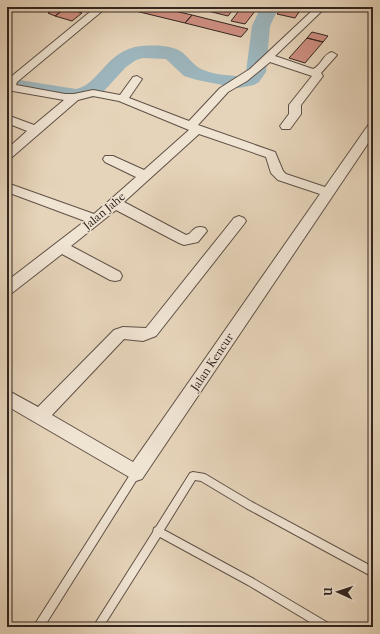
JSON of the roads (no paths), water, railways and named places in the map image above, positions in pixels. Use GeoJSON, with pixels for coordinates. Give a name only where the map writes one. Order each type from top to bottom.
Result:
{"type":"FeatureCollection","features":[{"type":"Feature","properties":{"kind":"street"},"geometry":{"type":"LineString","coordinates":[[102,7],[11,84],[15,89],[51,96],[74,97],[96,92],[123,99],[190,126],[266,152],[271,155],[277,173],[282,177],[327,192]]}},
{"type":"Feature","properties":{"kind":"street","name":"Jalan Jahe"},"geometry":{"type":"LineString","coordinates":[[7,289],[96,220],[146,176],[224,90],[243,79],[321,7]]}},
{"type":"Feature","properties":{"kind":"street"},"geometry":{"type":"LineString","coordinates":[[286,126],[295,114],[295,105],[318,76],[316,73],[332,55]]}},
{"type":"Feature","properties":{"kind":"street"},"geometry":{"type":"LineString","coordinates":[[267,57],[304,71],[316,73]]}},
{"type":"Feature","properties":{"kind":"street"},"geometry":{"type":"LineString","coordinates":[[123,99],[137,79]]}},
{"type":"Feature","properties":{"kind":"street"},"geometry":{"type":"LineString","coordinates":[[7,155],[74,97]]}},
{"type":"Feature","properties":{"kind":"street"},"geometry":{"type":"LineString","coordinates":[[7,119],[35,130]]}},
{"type":"Feature","properties":{"kind":"street","name":"Jalan Kencur"},"geometry":{"type":"LineString","coordinates":[[136,473],[327,192],[373,127]]}},
{"type":"Feature","properties":{"kind":"street"},"geometry":{"type":"LineString","coordinates":[[109,159],[146,176]]}},
{"type":"Feature","properties":{"kind":"street"},"geometry":{"type":"LineString","coordinates":[[7,187],[96,220]]}},
{"type":"Feature","properties":{"kind":"street"},"geometry":{"type":"LineString","coordinates":[[114,203],[184,240],[193,239],[200,232]]}},
{"type":"Feature","properties":{"kind":"street"},"geometry":{"type":"LineString","coordinates":[[40,416],[119,334],[126,333],[144,336],[154,329],[239,221]]}},
{"type":"Feature","properties":{"kind":"street"},"geometry":{"type":"LineString","coordinates":[[61,247],[115,276]]}},
{"type":"Feature","properties":{"kind":"street"},"geometry":{"type":"LineString","coordinates":[[7,397],[136,473]]}},
{"type":"Feature","properties":{"kind":"lane"},"geometry":{"type":"LineString","coordinates":[[38,627],[136,473]]}},
{"type":"Feature","properties":{"kind":"lane"},"geometry":{"type":"LineString","coordinates":[[98,627],[157,531],[193,476],[196,475],[373,572]]}},
{"type":"Feature","properties":{"kind":"lane"},"geometry":{"type":"LineString","coordinates":[[157,531],[251,582],[327,627]]}},
{"type":"Feature","properties":{"kind":"waterway"},"geometry":{"type":"LineString","coordinates":[[7,84],[76,95],[87,93],[96,87],[119,63],[129,56],[142,52],[158,52],[173,55],[194,73],[218,79],[242,82],[246,81],[249,80],[256,72],[261,26],[270,7]]}}]}
